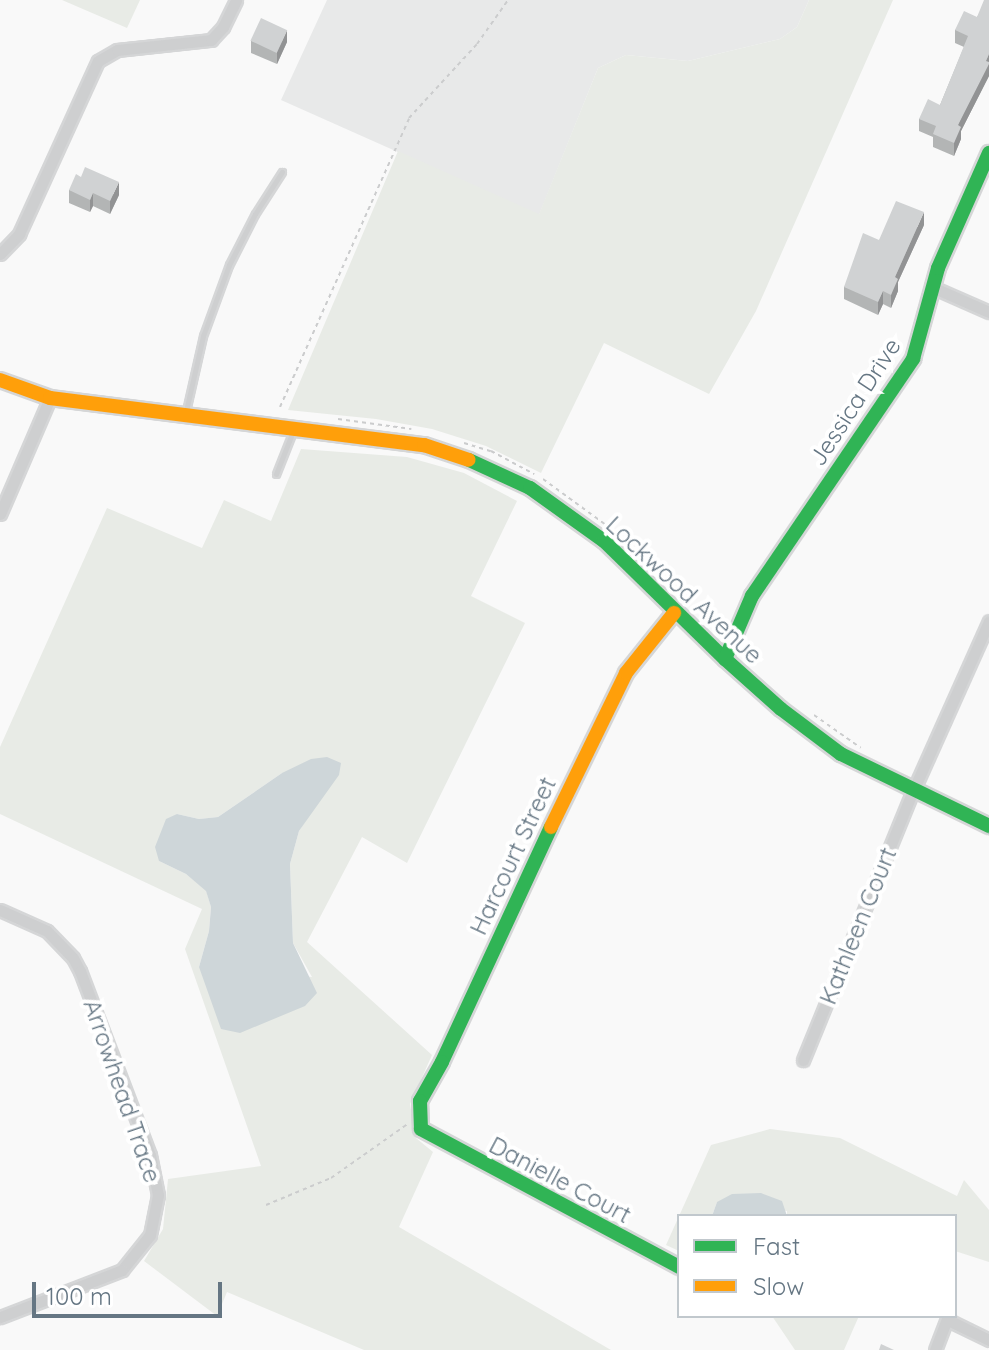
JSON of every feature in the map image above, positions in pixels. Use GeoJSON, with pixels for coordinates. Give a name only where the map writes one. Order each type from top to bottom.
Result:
{"type":"FeatureCollection","features":[{"type":"Feature","properties":{"kind":"street"},"geometry":{"type":"LineString","coordinates":[[0,254],[15,241],[28,217],[98,61],[117,50],[211,40],[223,27],[236,0]]}},
{"type":"Feature","properties":{"kind":"street","name":"Jessica Drive"},"geometry":{"type":"LineString","coordinates":[[725,659],[752,596],[913,359],[932,287],[989,153]]}},
{"type":"Feature","properties":{"kind":"street"},"geometry":{"type":"LineString","coordinates":[[932,287],[989,312]]}},
{"type":"Feature","properties":{"kind":"street","name":"Lockwood Avenue"},"geometry":{"type":"LineString","coordinates":[[0,380],[50,398],[424,445],[487,466],[530,488],[604,541],[674,613],[725,659],[781,709],[841,754],[989,826]]}},
{"type":"Feature","properties":{"kind":"street"},"geometry":{"type":"LineString","coordinates":[[0,514],[50,398]]}},
{"type":"Feature","properties":{"kind":"street","name":"Harcourt Street"},"geometry":{"type":"LineString","coordinates":[[421,1124],[420,1101],[442,1062],[607,707],[626,673],[674,613]]}},
{"type":"Feature","properties":{"kind":"street","name":"Kathleen Court"},"geometry":{"type":"LineString","coordinates":[[803,1060],[913,791],[989,621]]}},
{"type":"Feature","properties":{"kind":"street","name":"Arrowhead Trace"},"geometry":{"type":"LineString","coordinates":[[0,910],[47,931],[73,958],[150,1155],[158,1195],[150,1235],[122,1270],[0,1317]]}},
{"type":"Feature","properties":{"kind":"street","name":"Danielle Court"},"geometry":{"type":"LineString","coordinates":[[421,1124],[677,1266]]}},
{"type":"Feature","properties":{"kind":"street"},"geometry":{"type":"LineString","coordinates":[[935,1350],[948,1318],[989,1340]]}},
{"type":"Feature","properties":{"kind":"lane"},"geometry":{"type":"LineString","coordinates":[[185,416],[203,336],[229,265],[255,214],[282,172]]}},
{"type":"Feature","properties":{"kind":"lane"},"geometry":{"type":"LineString","coordinates":[[276,474],[293,430]]}},
{"type":"Feature","properties":{"kind":"path"},"geometry":{"type":"LineString","coordinates":[[280,407],[409,118],[477,44],[508,0]]}},
{"type":"Feature","properties":{"kind":"path"},"geometry":{"type":"LineString","coordinates":[[266,1205],[331,1178],[399,1128],[421,1124]]}},
{"type":"Feature","properties":{"kind":"shaded area"},"geometry":{"type":"Polygon","coordinates":[[[62,0],[140,0],[127,28],[62,0]]]}},
{"type":"Feature","properties":{"kind":"shaded area"},"geometry":{"type":"Polygon","coordinates":[[[327,0],[809,0],[797,27],[780,39],[688,61],[626,55],[598,68],[539,215],[281,100],[327,0]]]}},
{"type":"Feature","properties":{"kind":"shaded area"},"geometry":{"type":"Polygon","coordinates":[[[809,0],[893,0],[756,311],[709,394],[604,343],[541,473],[486,446],[432,429],[376,419],[288,410],[398,151],[539,214],[598,68],[626,55],[688,61],[780,39],[797,27],[809,0]]]}},
{"type":"Feature","properties":{"kind":"shaded area"},"geometry":{"type":"Polygon","coordinates":[[[301,449],[407,457],[464,473],[517,501],[471,596],[525,623],[407,863],[362,837],[307,942],[432,1055],[410,1104],[416,1138],[433,1152],[399,1227],[611,1350],[364,1350],[227,1292],[217,1316],[144,1261],[163,1229],[168,1179],[261,1166],[185,949],[202,909],[0,814],[0,747],[107,508],[202,548],[224,500],[271,521],[301,449]],[[282,773],[218,817],[199,819],[177,814],[159,861],[186,874],[206,890],[211,907],[209,931],[199,967],[312,977],[293,943],[290,864],[299,831],[317,803],[282,773]]]}},
{"type":"Feature","properties":{"kind":"shaded area"},"geometry":{"type":"Polygon","coordinates":[[[327,757],[341,763],[339,775],[299,831],[290,864],[293,943],[317,993],[305,1006],[240,1033],[221,1029],[199,967],[209,931],[211,907],[206,891],[186,874],[159,861],[155,847],[166,819],[177,814],[199,819],[218,817],[282,773],[311,759],[327,757]]]}},
{"type":"Feature","properties":{"kind":"shaded area"},"geometry":{"type":"Polygon","coordinates":[[[770,1129],[840,1138],[957,1196],[964,1180],[989,1210],[989,1262],[957,1252],[957,1214],[787,1214],[787,1211],[717,1202],[713,1214],[680,1214],[711,1145],[770,1129]]]}},
{"type":"Feature","properties":{"kind":"shaded area"},"geometry":{"type":"Polygon","coordinates":[[[761,1193],[782,1201],[786,1214],[713,1214],[717,1202],[732,1194],[761,1193]]]}},
{"type":"Feature","properties":{"kind":"shaded area"},"geometry":{"type":"Polygon","coordinates":[[[677,1220],[677,1250],[666,1245],[677,1220]]]}},
{"type":"Feature","properties":{"kind":"shaded area"},"geometry":{"type":"Polygon","coordinates":[[[773,1318],[858,1318],[844,1350],[795,1350],[773,1318]]]}},
{"type":"Feature","properties":{"kind":"building"},"geometry":{"type":"Polygon","coordinates":[[[984,0],[989,0],[989,54],[986,61],[989,64],[958,125],[961,127],[954,143],[933,134],[936,126],[919,119],[928,99],[940,105],[968,36],[955,30],[964,11],[977,17],[984,0]]]}},
{"type":"Feature","properties":{"kind":"building"},"geometry":{"type":"Polygon","coordinates":[[[261,18],[287,30],[277,53],[250,41],[261,18]]]}},
{"type":"Feature","properties":{"kind":"building"},"geometry":{"type":"Polygon","coordinates":[[[85,167],[119,182],[110,201],[93,193],[90,200],[69,190],[76,174],[81,177],[85,167]]]}},
{"type":"Feature","properties":{"kind":"building"},"geometry":{"type":"Polygon","coordinates":[[[896,201],[924,212],[895,277],[898,279],[891,295],[883,291],[878,302],[844,287],[863,233],[879,240],[896,201]]]}},
{"type":"Feature","properties":{"kind":"building"},"geometry":{"type":"Polygon","coordinates":[[[881,1344],[894,1350],[879,1350],[881,1344]]]}},
{"type":"Feature","properties":{"kind":"traffic: fast"},"geometry":{"type":"LineString","coordinates":[[725,659],[752,596],[913,359],[938,268],[989,153]]}},
{"type":"Feature","properties":{"kind":"traffic: fast"},"geometry":{"type":"LineString","coordinates":[[469,460],[530,488],[604,541],[725,659],[781,709],[841,754],[989,826]]}},
{"type":"Feature","properties":{"kind":"traffic: fast"},"geometry":{"type":"LineString","coordinates":[[551,827],[442,1062],[420,1101],[421,1129],[677,1266]]}},
{"type":"Feature","properties":{"kind":"traffic: slow"},"geometry":{"type":"LineString","coordinates":[[0,380],[50,398],[424,445],[469,460]]}},
{"type":"Feature","properties":{"kind":"traffic: slow"},"geometry":{"type":"LineString","coordinates":[[551,827],[626,673],[674,613]]}}]}
